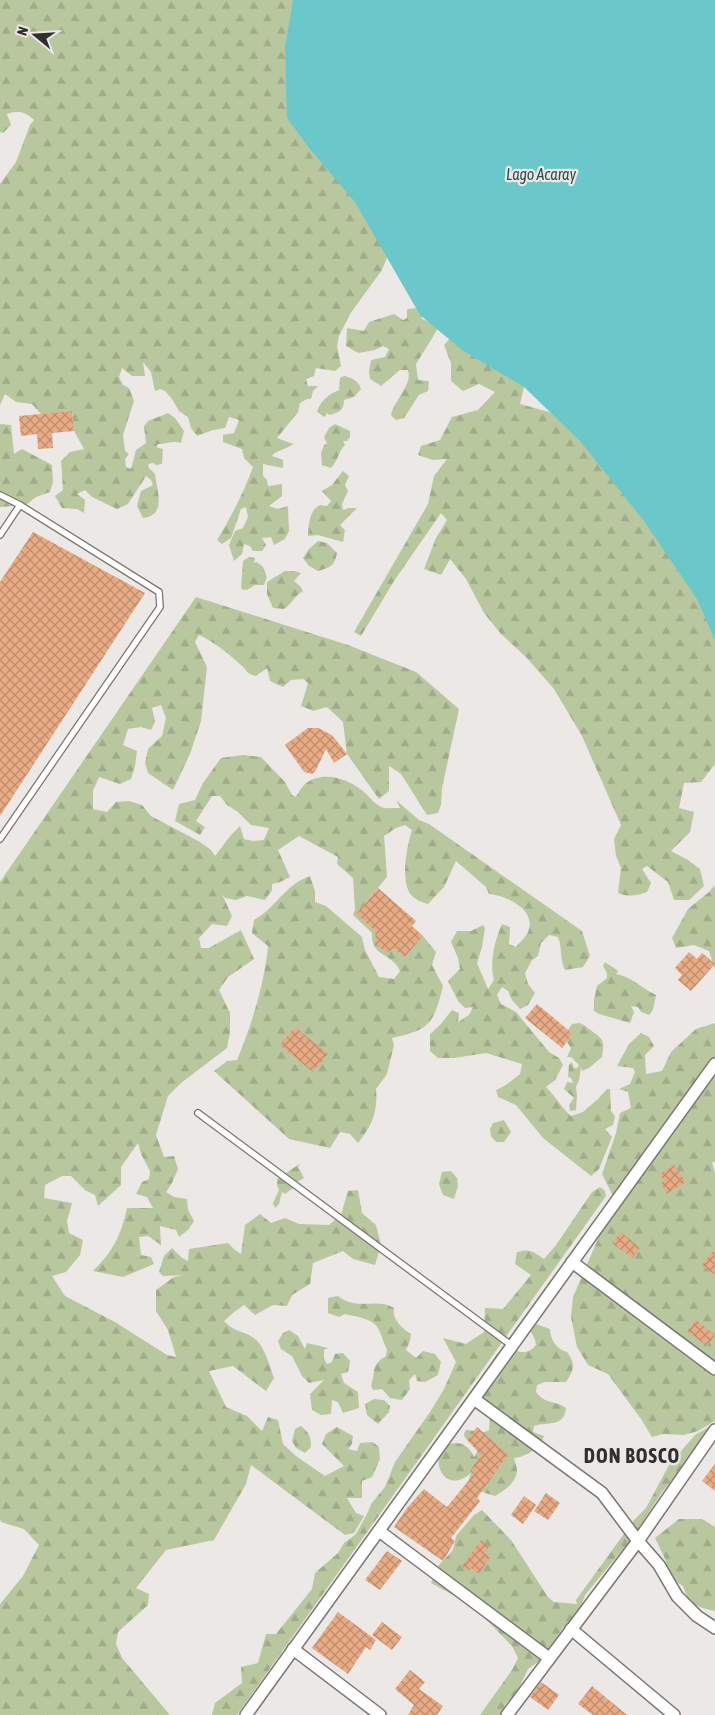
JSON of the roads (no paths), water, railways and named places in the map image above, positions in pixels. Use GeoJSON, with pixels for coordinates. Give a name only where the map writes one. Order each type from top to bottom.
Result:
{"type":"FeatureCollection","features":[{"type":"Feature","properties":{"kind":"street"},"geometry":{"type":"LineString","coordinates":[[246,1715],[715,1064]]}},
{"type":"Feature","properties":{"kind":"street"},"geometry":{"type":"LineString","coordinates":[[572,1262],[715,1370]]}},
{"type":"Feature","properties":{"kind":"street"},"geometry":{"type":"LineString","coordinates":[[474,1399],[602,1493],[638,1541],[659,1565],[677,1596],[697,1616],[715,1628]]}},
{"type":"Feature","properties":{"kind":"street"},"geometry":{"type":"LineString","coordinates":[[507,1715],[638,1541],[715,1430]]}},
{"type":"Feature","properties":{"kind":"street"},"geometry":{"type":"LineString","coordinates":[[379,1531],[549,1658]]}},
{"type":"Feature","properties":{"kind":"street"},"geometry":{"type":"LineString","coordinates":[[571,1629],[674,1715]]}},
{"type":"Feature","properties":{"kind":"street"},"geometry":{"type":"LineString","coordinates":[[293,1649],[380,1715]]}},
{"type":"Feature","properties":{"kind":"lane"},"geometry":{"type":"LineString","coordinates":[[0,495],[20,505],[159,592],[160,608],[0,839]]}},
{"type":"Feature","properties":{"kind":"lane"},"geometry":{"type":"LineString","coordinates":[[0,535],[20,505]]}},
{"type":"Feature","properties":{"kind":"lane"},"geometry":{"type":"LineString","coordinates":[[198,1113],[512,1345]]}},
{"type":"Feature","properties":{"kind":"water","name":"Lago Acaray"},"geometry":{"type":"Polygon","coordinates":[[[293,0],[715,0],[715,640],[697,599],[644,521],[580,441],[524,387],[462,350],[420,315],[355,202],[309,148],[287,118],[285,47],[293,0]]]}},
{"type":"Feature","properties":{"kind":"district","name":"DON BOSCO"},"geometry":{"type":"Point","coordinates":[632,1456]}}]}
